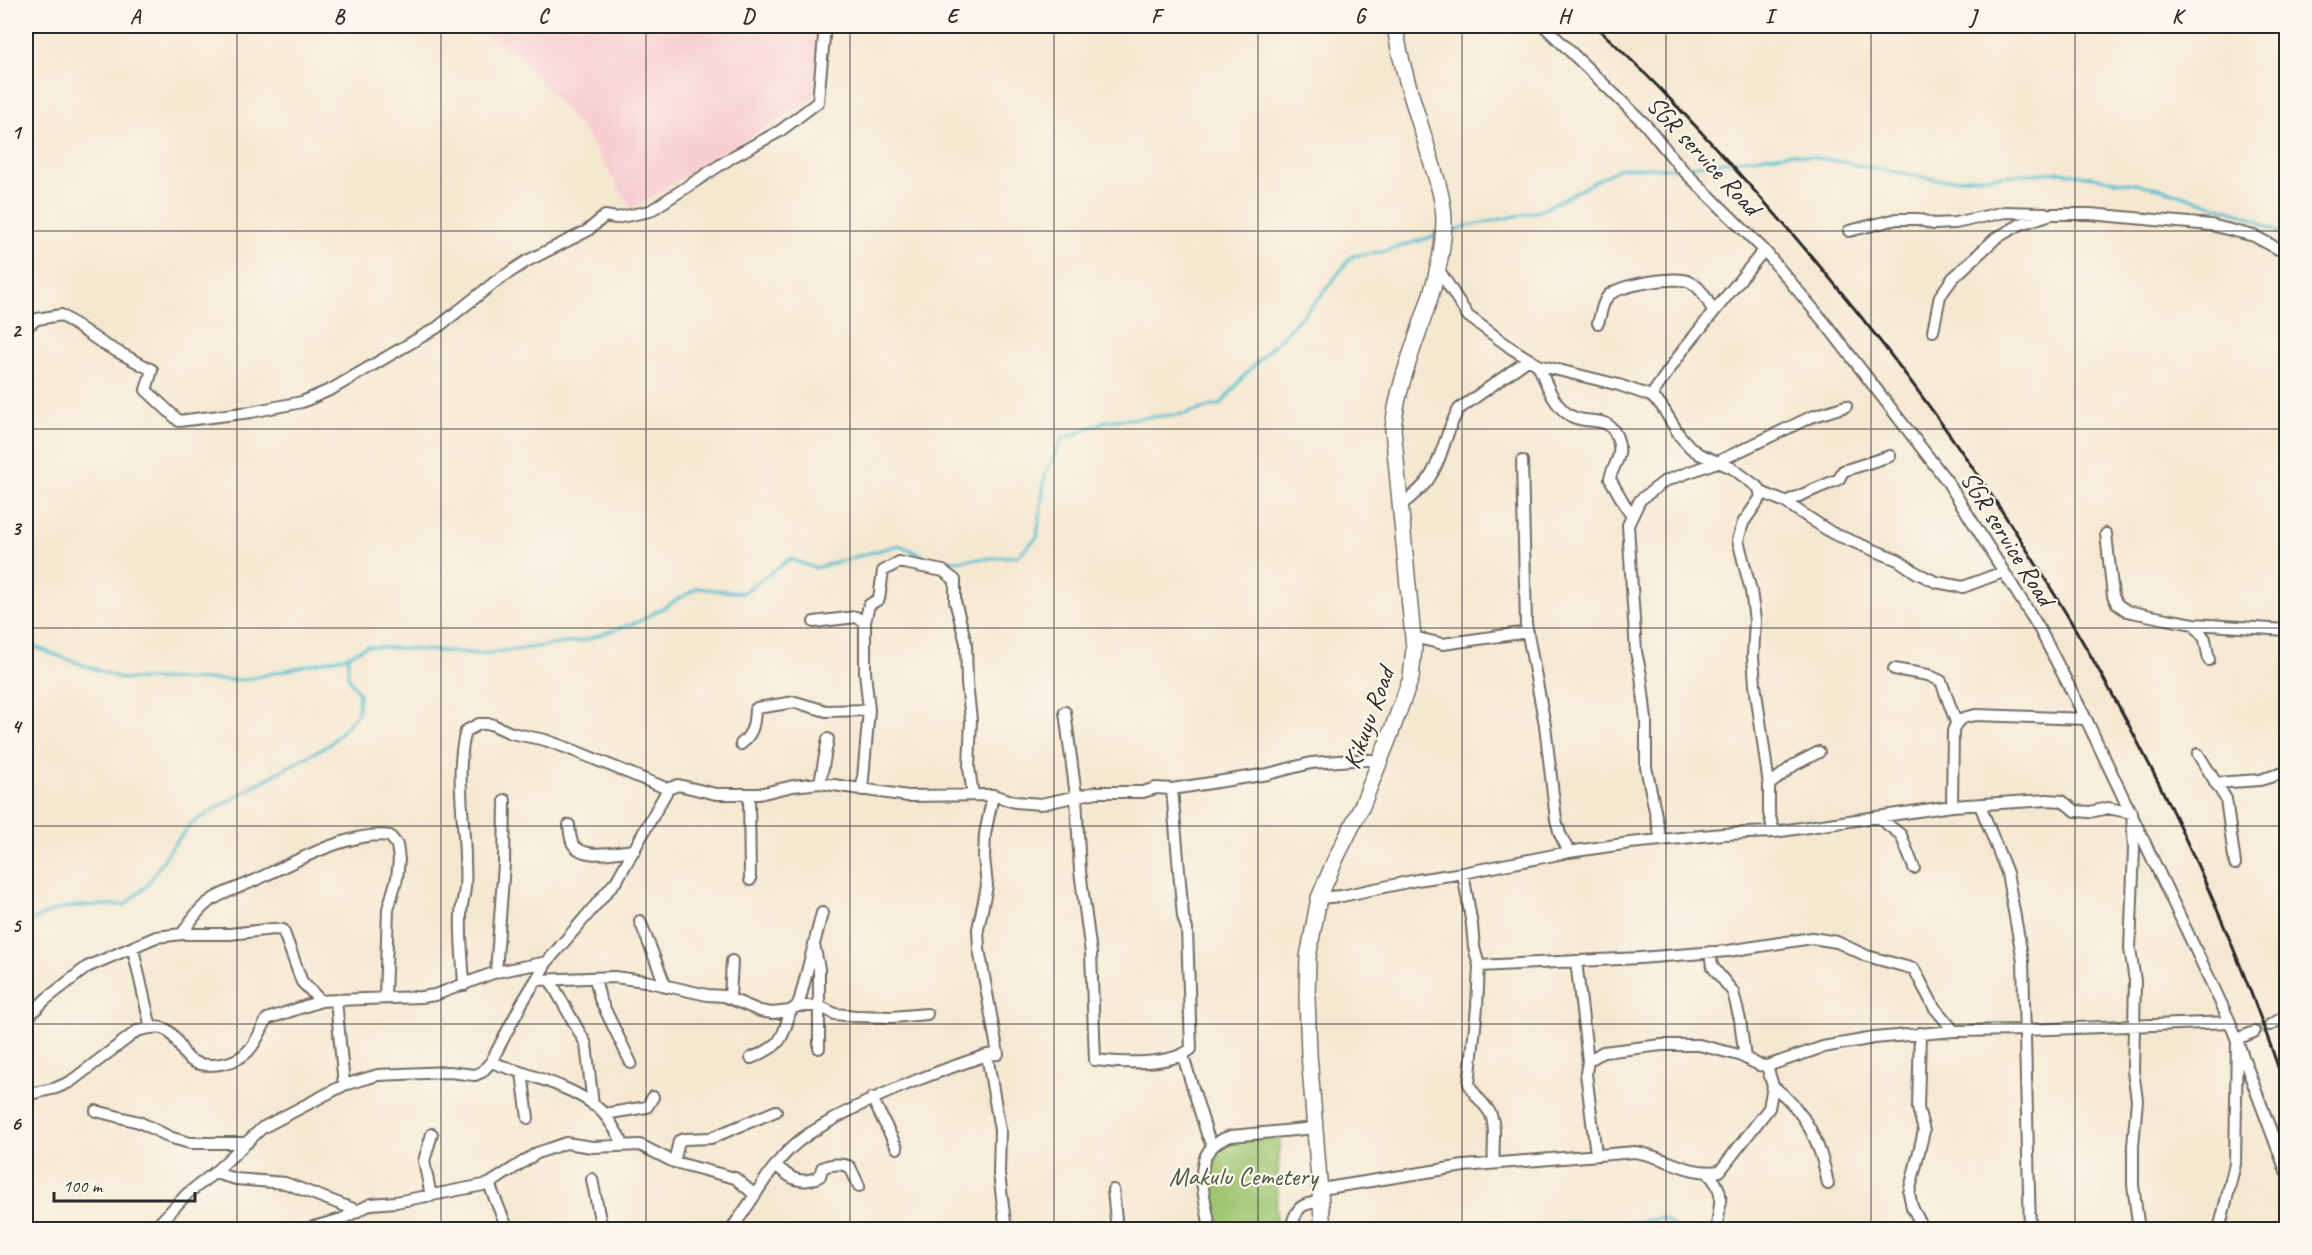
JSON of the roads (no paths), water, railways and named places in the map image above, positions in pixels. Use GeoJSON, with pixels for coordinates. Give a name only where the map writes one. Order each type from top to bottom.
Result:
{"type":"FeatureCollection","features":[{"type":"Feature","properties":{"kind":"main road","name":"Kikuyu Road"},"geometry":{"type":"LineString","coordinates":[[1323,1230],[1307,997],[1308,957],[1319,898],[1380,760],[1411,678],[1413,637],[1410,590],[1393,429],[1396,403],[1404,372],[1430,303],[1444,219],[1434,168],[1404,68],[1395,26]]}},
{"type":"Feature","properties":{"kind":"street"},"geometry":{"type":"LineString","coordinates":[[26,327],[37,319],[61,315],[105,345],[152,370],[146,390],[179,421],[302,402],[366,370],[438,327],[495,282],[527,261],[587,231],[605,216],[616,218],[650,211],[734,156],[780,131],[818,102],[825,26]]}},
{"type":"Feature","properties":{"kind":"street","name":"SGR service Road"},"geometry":{"type":"LineString","coordinates":[[1544,26],[1645,124],[1681,168],[1764,250],[1829,328],[1947,481],[2039,628],[2132,813],[2230,1022],[2286,1171]]}},
{"type":"Feature","properties":{"kind":"street"},"geometry":{"type":"LineString","coordinates":[[1849,231],[1897,219],[1913,218],[1933,224],[1955,223],[2004,212],[2090,214],[2211,225],[2254,236],[2286,253]]}},
{"type":"Feature","properties":{"kind":"street"},"geometry":{"type":"LineString","coordinates":[[1933,331],[1940,296],[1953,278],[1996,237],[2021,224],[2051,214]]}},
{"type":"Feature","properties":{"kind":"street"},"geometry":{"type":"LineString","coordinates":[[1651,396],[1713,311],[1764,250]]}},
{"type":"Feature","properties":{"kind":"street"},"geometry":{"type":"LineString","coordinates":[[1437,267],[1468,316],[1533,362],[1651,396],[1669,415],[1686,443],[1699,454],[1732,468],[1750,480],[1761,492],[1785,502],[1832,533],[1898,560],[1936,582],[1963,587],[2003,572]]}},
{"type":"Feature","properties":{"kind":"street"},"geometry":{"type":"LineString","coordinates":[[1598,323],[1608,296],[1616,291],[1674,278],[1688,280],[1698,286],[1713,311]]}},
{"type":"Feature","properties":{"kind":"street"},"geometry":{"type":"LineString","coordinates":[[1400,506],[1430,477],[1452,419],[1459,409],[1533,362]]}},
{"type":"Feature","properties":{"kind":"street"},"geometry":{"type":"LineString","coordinates":[[1533,362],[1562,409],[1572,417],[1601,421],[1613,429],[1617,438],[1619,455],[1610,479],[1632,517]]}},
{"type":"Feature","properties":{"kind":"street"},"geometry":{"type":"LineString","coordinates":[[1661,840],[1646,767],[1646,720],[1636,652],[1627,534],[1632,517],[1640,500],[1648,492],[1665,482],[1717,462],[1811,417],[1846,406]]}},
{"type":"Feature","properties":{"kind":"street"},"geometry":{"type":"LineString","coordinates":[[1785,502],[1839,479],[1843,471],[1890,456]]}},
{"type":"Feature","properties":{"kind":"street"},"geometry":{"type":"LineString","coordinates":[[1522,461],[1528,632],[1545,724],[1556,820],[1569,852]]}},
{"type":"Feature","properties":{"kind":"street"},"geometry":{"type":"LineString","coordinates":[[1761,492],[1754,509],[1743,523],[1738,540],[1754,610],[1755,685],[1769,785],[1768,813],[1774,832]]}},
{"type":"Feature","properties":{"kind":"street"},"geometry":{"type":"LineString","coordinates":[[2106,534],[2113,596],[2117,604],[2127,611],[2194,624],[2286,630]]}},
{"type":"Feature","properties":{"kind":"street"},"geometry":{"type":"LineString","coordinates":[[862,790],[869,710],[865,672],[865,622],[869,605],[879,599],[883,571],[899,562],[943,571],[955,580],[955,601],[966,643],[971,720],[969,768],[973,795]]}},
{"type":"Feature","properties":{"kind":"street"},"geometry":{"type":"LineString","coordinates":[[814,622],[856,617],[865,622]]}},
{"type":"Feature","properties":{"kind":"street"},"geometry":{"type":"LineString","coordinates":[[2194,624],[2207,643],[2209,660]]}},
{"type":"Feature","properties":{"kind":"street"},"geometry":{"type":"LineString","coordinates":[[1413,637],[1443,644],[1528,632]]}},
{"type":"Feature","properties":{"kind":"street"},"geometry":{"type":"LineString","coordinates":[[1894,669],[1928,675],[1941,681],[1956,722],[1952,743],[1952,806]]}},
{"type":"Feature","properties":{"kind":"street"},"geometry":{"type":"LineString","coordinates":[[741,744],[751,734],[757,708],[795,702],[826,711],[869,710]]}},
{"type":"Feature","properties":{"kind":"street"},"geometry":{"type":"LineString","coordinates":[[1065,712],[1076,796],[1080,871],[1091,953],[1095,1060],[1119,1062],[1172,1059],[1183,1056],[1191,1049],[1187,929],[1183,917],[1172,789]]}},
{"type":"Feature","properties":{"kind":"street"},"geometry":{"type":"LineString","coordinates":[[1956,722],[1961,718],[1976,715],[2086,720]]}},
{"type":"Feature","properties":{"kind":"street"},"geometry":{"type":"LineString","coordinates":[[464,985],[460,913],[465,888],[462,746],[466,731],[479,724],[492,724],[511,733],[545,740],[570,749],[668,789]]}},
{"type":"Feature","properties":{"kind":"street"},"geometry":{"type":"LineString","coordinates":[[820,783],[828,739]]}},
{"type":"Feature","properties":{"kind":"street"},"geometry":{"type":"LineString","coordinates":[[1769,785],[1794,765],[1819,753]]}},
{"type":"Feature","properties":{"kind":"street"},"geometry":{"type":"LineString","coordinates":[[2198,754],[2226,799],[2235,864]]}},
{"type":"Feature","properties":{"kind":"street"},"geometry":{"type":"LineString","coordinates":[[153,1230],[187,1194],[214,1173],[262,1128],[344,1085],[378,1075],[450,1072],[475,1075],[482,1072],[491,1062],[547,962],[617,880],[668,789],[678,785],[716,794],[759,794],[793,786],[820,783],[908,796],[993,795],[1015,802],[1041,804],[1097,792],[1143,792],[1156,788],[1172,789],[1268,774],[1311,763],[1380,760]]}},
{"type":"Feature","properties":{"kind":"street"},"geometry":{"type":"LineString","coordinates":[[2215,783],[2260,780],[2286,772]]}},
{"type":"Feature","properties":{"kind":"street"},"geometry":{"type":"LineString","coordinates":[[749,794],[750,880]]}},
{"type":"Feature","properties":{"kind":"street"},"geometry":{"type":"LineString","coordinates":[[730,1230],[776,1165],[789,1149],[808,1133],[873,1098],[923,1077],[987,1055],[998,1054],[979,949],[978,929],[987,886],[984,857],[993,795]]}},
{"type":"Feature","properties":{"kind":"street"},"geometry":{"type":"LineString","coordinates":[[496,972],[504,864],[505,800]]}},
{"type":"Feature","properties":{"kind":"street"},"geometry":{"type":"LineString","coordinates":[[1319,898],[1342,896],[1416,879],[1463,873],[1569,852],[1661,840],[1774,832],[1952,806],[2047,800],[2062,801],[2076,811],[2090,812],[2108,808],[2132,813],[2134,849],[2130,949],[2135,981],[2133,1071],[2137,1100],[2133,1146],[2133,1185],[2139,1230]]}},
{"type":"Feature","properties":{"kind":"street"},"geometry":{"type":"LineString","coordinates":[[1980,805],[2007,873],[2023,961],[2030,1230]]}},
{"type":"Feature","properties":{"kind":"street"},"geometry":{"type":"LineString","coordinates":[[1878,817],[1901,835],[1914,868]]}},
{"type":"Feature","properties":{"kind":"street"},"geometry":{"type":"LineString","coordinates":[[569,825],[572,842],[578,850],[590,854],[634,850]]}},
{"type":"Feature","properties":{"kind":"street"},"geometry":{"type":"LineString","coordinates":[[182,934],[195,914],[206,903],[225,893],[317,851],[370,835],[390,836],[397,845],[399,860],[397,879],[388,909],[385,998]]}},
{"type":"Feature","properties":{"kind":"street"},"geometry":{"type":"LineString","coordinates":[[1463,873],[1479,966],[1478,1007],[1469,1084],[1474,1096],[1490,1114],[1495,1134],[1494,1163]]}},
{"type":"Feature","properties":{"kind":"street"},"geometry":{"type":"LineString","coordinates":[[751,1058],[771,1050],[780,1040],[793,1009],[822,913]]}},
{"type":"Feature","properties":{"kind":"street"},"geometry":{"type":"LineString","coordinates":[[640,921],[666,987]]}},
{"type":"Feature","properties":{"kind":"street"},"geometry":{"type":"LineString","coordinates":[[26,1019],[46,999],[87,967],[156,937],[182,934],[230,934],[283,930],[302,982],[321,1001]]}},
{"type":"Feature","properties":{"kind":"street"},"geometry":{"type":"LineString","coordinates":[[1479,966],[1728,951],[1812,938],[1837,942],[1867,956],[1914,969],[1934,1007],[1954,1031]]}},
{"type":"Feature","properties":{"kind":"street"},"geometry":{"type":"LineString","coordinates":[[814,943],[819,969],[819,1047]]}},
{"type":"Feature","properties":{"kind":"street"},"geometry":{"type":"LineString","coordinates":[[132,949],[151,1028]]}},
{"type":"Feature","properties":{"kind":"street"},"geometry":{"type":"LineString","coordinates":[[1710,952],[1712,966],[1733,992],[1740,1020],[1745,1059]]}},
{"type":"Feature","properties":{"kind":"street"},"geometry":{"type":"LineString","coordinates":[[730,997],[732,961]]}},
{"type":"Feature","properties":{"kind":"street"},"geometry":{"type":"LineString","coordinates":[[1576,961],[1596,1154]]}},
{"type":"Feature","properties":{"kind":"street"},"geometry":{"type":"LineString","coordinates":[[26,1095],[70,1082],[137,1031],[151,1028],[166,1030],[191,1060],[213,1066],[245,1055],[267,1018],[321,1001],[421,998],[452,990],[496,972],[547,962]]}},
{"type":"Feature","properties":{"kind":"street"},"geometry":{"type":"LineString","coordinates":[[595,978],[600,999],[631,1063]]}},
{"type":"Feature","properties":{"kind":"street"},"geometry":{"type":"LineString","coordinates":[[537,980],[628,979],[730,997],[760,1011],[781,1013],[819,1006],[835,1014],[892,1017],[927,1014]]}},
{"type":"Feature","properties":{"kind":"street"},"geometry":{"type":"LineString","coordinates":[[550,980],[586,1044],[592,1105]]}},
{"type":"Feature","properties":{"kind":"street"},"geometry":{"type":"LineString","coordinates":[[336,1000],[344,1085]]}},
{"type":"Feature","properties":{"kind":"street"},"geometry":{"type":"LineString","coordinates":[[2270,1025],[2286,1017]]}},
{"type":"Feature","properties":{"kind":"street"},"geometry":{"type":"LineString","coordinates":[[1588,1062],[1603,1052],[1662,1045],[1699,1045],[1767,1066],[1844,1042],[1920,1034],[2230,1022]]}},
{"type":"Feature","properties":{"kind":"street"},"geometry":{"type":"LineString","coordinates":[[2220,1230],[2235,1164],[2237,1039],[2254,1032]]}},
{"type":"Feature","properties":{"kind":"street"},"geometry":{"type":"LineString","coordinates":[[1920,1034],[1918,1107],[1924,1131],[1909,1193],[1912,1207],[1922,1226]]}},
{"type":"Feature","properties":{"kind":"street"},"geometry":{"type":"LineString","coordinates":[[987,1055],[1000,1130],[999,1174],[1006,1230]]}},
{"type":"Feature","properties":{"kind":"street"},"geometry":{"type":"LineString","coordinates":[[1183,1056],[1212,1145]]}},
{"type":"Feature","properties":{"kind":"street"},"geometry":{"type":"LineString","coordinates":[[491,1062],[559,1086],[592,1105],[604,1114],[624,1145]]}},
{"type":"Feature","properties":{"kind":"street"},"geometry":{"type":"LineString","coordinates":[[1290,1230],[1300,1207],[1321,1195],[1494,1163],[1596,1154],[1644,1153],[1686,1169],[1708,1173],[1720,1171],[1768,1108],[1773,1086],[1767,1066]]}},
{"type":"Feature","properties":{"kind":"street"},"geometry":{"type":"LineString","coordinates":[[522,1073],[528,1118]]}},
{"type":"Feature","properties":{"kind":"street"},"geometry":{"type":"LineString","coordinates":[[1773,1086],[1797,1107],[1820,1146],[1828,1184]]}},
{"type":"Feature","properties":{"kind":"street"},"geometry":{"type":"LineString","coordinates":[[604,1114],[647,1107],[653,1097]]}},
{"type":"Feature","properties":{"kind":"street"},"geometry":{"type":"LineString","coordinates":[[873,1098],[897,1148]]}},
{"type":"Feature","properties":{"kind":"street"},"geometry":{"type":"LineString","coordinates":[[674,1161],[679,1141],[711,1138],[776,1111]]}},
{"type":"Feature","properties":{"kind":"street"},"geometry":{"type":"LineString","coordinates":[[96,1112],[139,1122],[172,1138],[190,1143],[247,1143]]}},
{"type":"Feature","properties":{"kind":"street"},"geometry":{"type":"LineString","coordinates":[[1210,1230],[1201,1168],[1212,1145],[1231,1136],[1315,1128]]}},
{"type":"Feature","properties":{"kind":"street"},"geometry":{"type":"LineString","coordinates":[[430,1196],[424,1161],[432,1134]]}},
{"type":"Feature","properties":{"kind":"street"},"geometry":{"type":"LineString","coordinates":[[302,1230],[342,1219],[371,1204],[430,1196],[489,1184],[537,1153],[566,1143],[592,1147],[640,1145],[674,1161],[735,1178],[755,1195]]}},
{"type":"Feature","properties":{"kind":"street"},"geometry":{"type":"LineString","coordinates":[[776,1165],[797,1181],[820,1176],[822,1168],[844,1164],[850,1167],[859,1186]]}},
{"type":"Feature","properties":{"kind":"street"},"geometry":{"type":"LineString","coordinates":[[214,1173],[236,1179],[285,1183],[356,1210]]}},
{"type":"Feature","properties":{"kind":"street"},"geometry":{"type":"LineString","coordinates":[[1708,1173],[1718,1184],[1721,1199],[1717,1230]]}},
{"type":"Feature","properties":{"kind":"street"},"geometry":{"type":"LineString","coordinates":[[592,1179],[602,1230]]}},
{"type":"Feature","properties":{"kind":"street"},"geometry":{"type":"LineString","coordinates":[[489,1184],[508,1230]]}},
{"type":"Feature","properties":{"kind":"street"},"geometry":{"type":"LineString","coordinates":[[1113,1190],[1117,1230]]}},
{"type":"Feature","properties":{"kind":"waterway"},"geometry":{"type":"LineString","coordinates":[[1683,167],[1792,153],[1939,180],[2062,172],[2159,188],[2251,217],[2286,237]]}},
{"type":"Feature","properties":{"kind":"waterway"},"geometry":{"type":"LineString","coordinates":[[1447,232],[1540,211],[1620,168],[1677,168]]}},
{"type":"Feature","properties":{"kind":"waterway"},"geometry":{"type":"LineString","coordinates":[[26,925],[61,909],[125,905],[147,885],[172,847],[192,823],[330,744],[358,713],[359,694],[348,676],[348,656],[367,646],[481,654],[582,641],[638,622],[698,588],[742,593],[790,559],[815,568],[899,545],[938,562],[1018,556],[1037,537],[1045,475],[1062,439],[1106,421],[1184,414],[1221,404],[1243,377],[1319,298],[1352,256],[1382,252],[1438,235]]}},
{"type":"Feature","properties":{"kind":"waterway"},"geometry":{"type":"LineString","coordinates":[[26,644],[122,679],[244,680],[348,656]]}},
{"type":"Feature","properties":{"kind":"waterway"},"geometry":{"type":"LineString","coordinates":[[1526,1230],[1577,1222],[1612,1225],[1662,1218],[1680,1230]]}},
{"type":"Feature","properties":{"kind":"waterway"},"geometry":{"type":"LineString","coordinates":[[1817,1230],[1842,1226],[1851,1230]]}},
{"type":"Feature","properties":{"kind":"tunnel"},"geometry":{"type":"LineString","coordinates":[[2254,1032],[2270,1025]]}},
{"type":"Feature","properties":{"kind":"railway"},"geometry":{"type":"LineString","coordinates":[[1595,26],[1700,131],[1845,296],[1924,400],[1999,507],[2068,617],[2132,731],[2190,848],[2241,968],[2286,1090]]}},
{"type":"Feature","properties":{"kind":"park label","name":"Makulu Cemetery"},"geometry":{"type":"Point","coordinates":[1243,1176]}}]}
